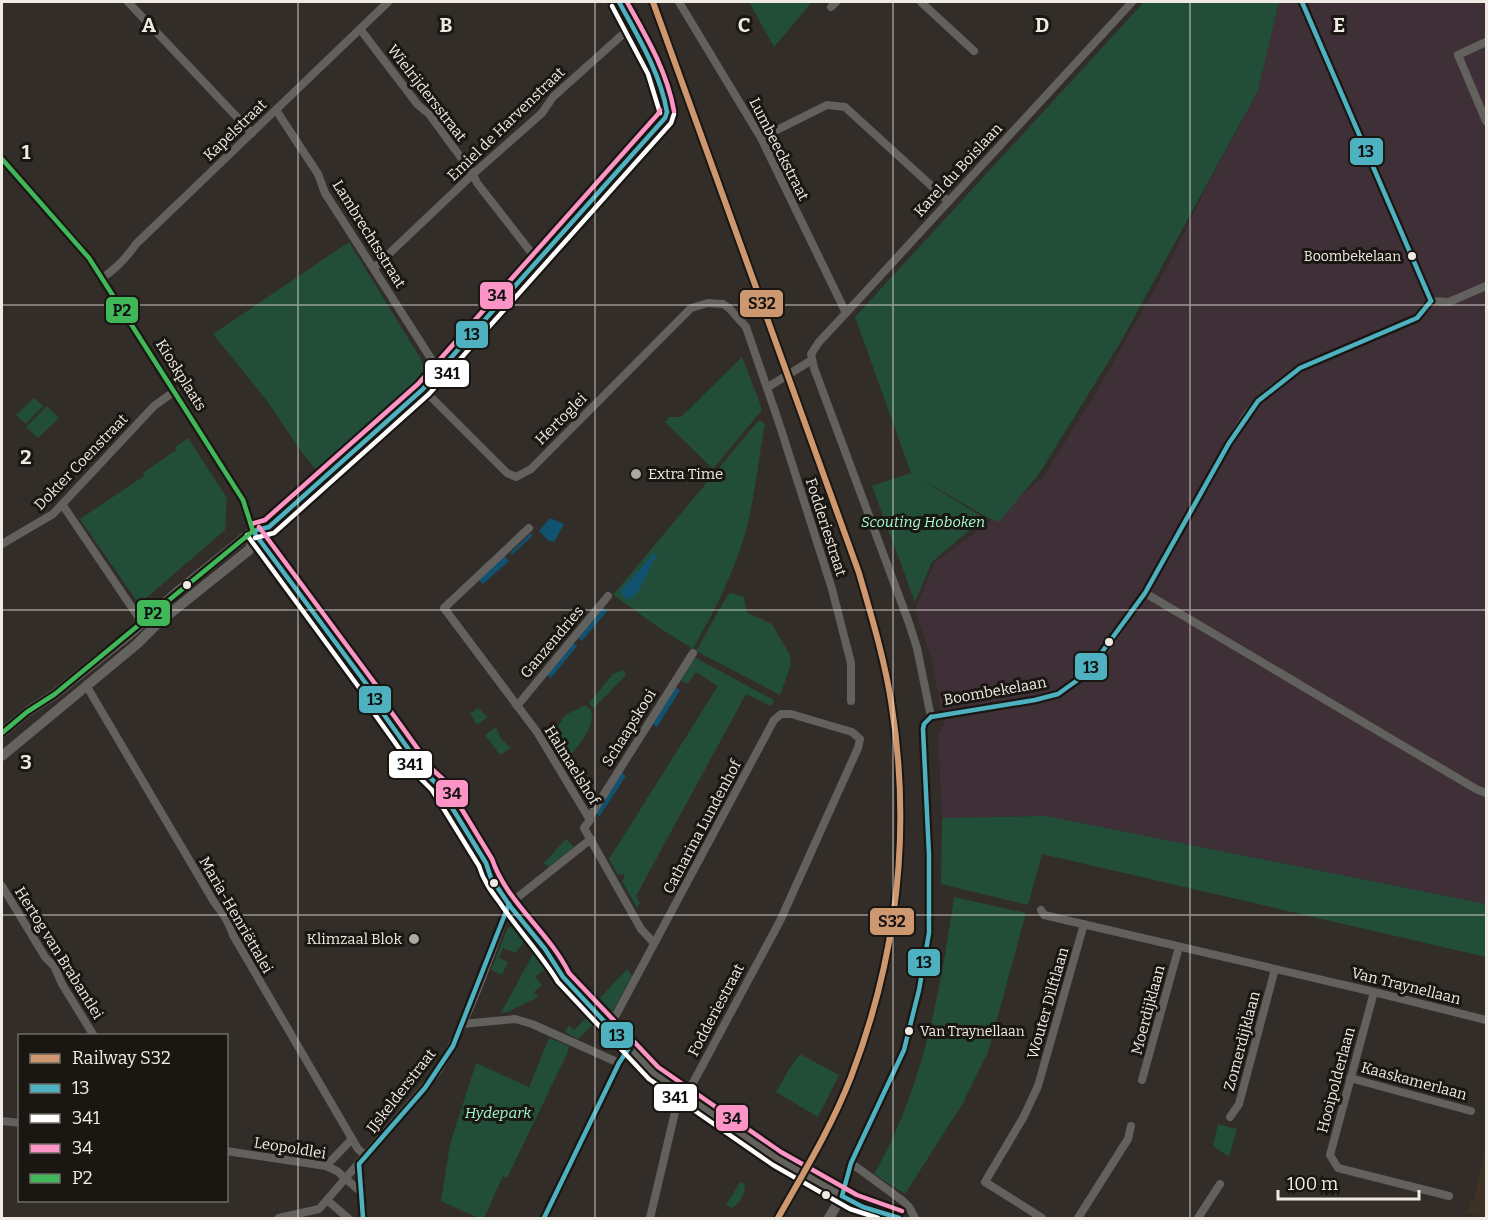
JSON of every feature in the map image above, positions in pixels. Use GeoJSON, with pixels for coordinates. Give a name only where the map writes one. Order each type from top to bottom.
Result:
{"type":"FeatureCollection","features":[{"type":"Feature","properties":{"kind":"street"},"geometry":{"type":"LineString","coordinates":[[128,2],[252,133]]}},
{"type":"Feature","properties":{"kind":"street","name":"Kapelstraat"},"geometry":{"type":"LineString","coordinates":[[102,278],[111,272],[136,244],[388,2]]}},
{"type":"Feature","properties":{"kind":"street"},"geometry":{"type":"LineString","coordinates":[[2,733],[27,712],[55,694],[253,531],[268,527],[423,389],[665,118],[666,101],[656,75],[619,2]]}},
{"type":"Feature","properties":{"kind":"street","name":"Lumbeeckstraat"},"geometry":{"type":"LineString","coordinates":[[679,2],[761,138],[846,313]]}},
{"type":"Feature","properties":{"kind":"street"},"geometry":{"type":"LineString","coordinates":[[921,2],[974,51]]}},
{"type":"Feature","properties":{"kind":"street","name":"Karel du Boislaan"},"geometry":{"type":"LineString","coordinates":[[812,360],[811,354],[814,348],[1132,2]]}},
{"type":"Feature","properties":{"kind":"street"},"geometry":{"type":"LineString","coordinates":[[1302,2],[1431,301],[1449,302],[1486,286]]}},
{"type":"Feature","properties":{"kind":"street","name":"Emiel de Harvenstraat"},"geometry":{"type":"LineString","coordinates":[[374,268],[473,174],[542,113],[553,97],[632,26]]}},
{"type":"Feature","properties":{"kind":"street","name":"Wielrijdersstraat"},"geometry":{"type":"LineString","coordinates":[[360,29],[418,105],[429,114],[473,174],[477,183],[537,260]]}},
{"type":"Feature","properties":{"kind":"street"},"geometry":{"type":"LineString","coordinates":[[1486,42],[1458,55],[1486,121]]}},
{"type":"Feature","properties":{"kind":"street"},"geometry":{"type":"LineString","coordinates":[[761,138],[827,105],[845,107],[948,201]]}},
{"type":"Feature","properties":{"kind":"street","name":"Lambrechtsstraat"},"geometry":{"type":"LineString","coordinates":[[276,110],[318,174],[325,193],[439,371]]}},
{"type":"Feature","properties":{"kind":"street","name":"Kioskplaats"},"geometry":{"type":"LineString","coordinates":[[2,159],[80,247],[102,278],[243,500],[253,531],[373,693],[377,705],[427,775],[438,785],[486,863],[489,874],[509,904],[556,963],[563,977],[653,1073],[683,1096],[777,1158],[842,1196],[863,1207],[899,1218]]}},
{"type":"Feature","properties":{"kind":"street","name":"Boombekelaan"},"geometry":{"type":"LineString","coordinates":[[931,717],[1035,700],[1058,694],[1086,674],[1144,593],[1229,443],[1258,401],[1300,368],[1417,318],[1431,301]]}},
{"type":"Feature","properties":{"kind":"street","name":"Hertoglei"},"geometry":{"type":"LineString","coordinates":[[423,389],[507,473],[516,477],[531,469],[691,308],[708,303],[723,304]]}},
{"type":"Feature","properties":{"kind":"street","name":"Fodderiestraat"},"geometry":{"type":"LineString","coordinates":[[723,304],[746,327],[768,387],[842,624],[852,663],[851,701]]}},
{"type":"Feature","properties":{"kind":"street"},"geometry":{"type":"LineString","coordinates":[[768,387],[812,360],[909,623],[917,648],[931,717],[924,724],[923,729],[929,855],[929,933],[919,990],[904,1050],[851,1163],[842,1196],[829,1218]]}},
{"type":"Feature","properties":{"kind":"street","name":"Dokter Coenstraat"},"geometry":{"type":"LineString","coordinates":[[2,544],[44,521],[154,406],[175,391]]}},
{"type":"Feature","properties":{"kind":"street"},"geometry":{"type":"LineString","coordinates":[[62,504],[141,621]]}},
{"type":"Feature","properties":{"kind":"street","name":"Halmaelshof"},"geometry":{"type":"LineString","coordinates":[[529,528],[444,608],[537,732],[590,820],[584,828],[641,929],[654,943]]}},
{"type":"Feature","properties":{"kind":"street"},"geometry":{"type":"LineString","coordinates":[[2,753],[44,722],[137,644],[158,623],[249,550],[255,539],[253,531]]}},
{"type":"Feature","properties":{"kind":"street"},"geometry":{"type":"LineString","coordinates":[[1144,593],[1486,793]]}},
{"type":"Feature","properties":{"kind":"street","name":"Ganzendries"},"geometry":{"type":"LineString","coordinates":[[517,705],[608,596]]}},
{"type":"Feature","properties":{"kind":"street","name":"Schaapskooi"},"geometry":{"type":"LineString","coordinates":[[589,818],[693,653]]}},
{"type":"Feature","properties":{"kind":"street","name":"Maria-Henriëttalei"},"geometry":{"type":"LineString","coordinates":[[86,685],[208,892],[230,925],[233,936],[352,1139],[366,1156]]}},
{"type":"Feature","properties":{"kind":"street","name":"Catharina Lundenhof"},"geometry":{"type":"LineString","coordinates":[[609,1028],[777,717],[781,714],[791,714],[852,732],[860,739]]}},
{"type":"Feature","properties":{"kind":"street","name":"Fodderiestraat"},"geometry":{"type":"LineString","coordinates":[[650,1218],[676,1108],[694,1081],[780,921],[860,739]]}},
{"type":"Feature","properties":{"kind":"street"},"geometry":{"type":"LineString","coordinates":[[509,904],[591,839]]}},
{"type":"Feature","properties":{"kind":"street","name":"Hertog van Brabantlei"},"geometry":{"type":"LineString","coordinates":[[2,886],[45,957],[54,966],[62,984],[93,1034]]}},
{"type":"Feature","properties":{"kind":"street","name":"IJskelderstraat"},"geometry":{"type":"LineString","coordinates":[[279,1218],[319,1209],[438,1071],[462,1024],[509,904]]}},
{"type":"Feature","properties":{"kind":"street","name":"Van Traynellaan"},"geometry":{"type":"LineString","coordinates":[[1041,910],[1044,915],[1486,1020]]}},
{"type":"Feature","properties":{"kind":"street","name":"Wouter Dilftlaan"},"geometry":{"type":"LineString","coordinates":[[1041,1218],[985,1182],[1023,1118],[1038,1086],[1084,924]]}},
{"type":"Feature","properties":{"kind":"street","name":"Moerdijklaan"},"geometry":{"type":"LineString","coordinates":[[1142,1080],[1179,947]]}},
{"type":"Feature","properties":{"kind":"street","name":"Zomerdijklaan"},"geometry":{"type":"LineString","coordinates":[[1230,1117],[1239,1104],[1275,969]]}},
{"type":"Feature","properties":{"kind":"street","name":"Hooipolderlaan"},"geometry":{"type":"LineString","coordinates":[[1374,992],[1330,1155],[1338,1168],[1449,1196]]}},
{"type":"Feature","properties":{"kind":"street"},"geometry":{"type":"LineString","coordinates":[[462,1024],[515,1019],[532,1024],[619,1063]]}},
{"type":"Feature","properties":{"kind":"street"},"geometry":{"type":"LineString","coordinates":[[544,1218],[619,1063],[629,1048]]}},
{"type":"Feature","properties":{"kind":"street","name":"Kaaskamerlaan"},"geometry":{"type":"LineString","coordinates":[[1350,1078],[1471,1111]]}},
{"type":"Feature","properties":{"kind":"street"},"geometry":{"type":"LineString","coordinates":[[2,1121],[18,1123]]}},
{"type":"Feature","properties":{"kind":"street"},"geometry":{"type":"LineString","coordinates":[[1078,1218],[1128,1139],[1131,1126]]}},
{"type":"Feature","properties":{"kind":"street"},"geometry":{"type":"LineString","coordinates":[[326,1166],[352,1139]]}},
{"type":"Feature","properties":{"kind":"street","name":"Leopoldlei"},"geometry":{"type":"LineString","coordinates":[[228,1151],[326,1166],[337,1171],[361,1192]]}},
{"type":"Feature","properties":{"kind":"street"},"geometry":{"type":"LineString","coordinates":[[851,1163],[903,1201],[915,1218]]}},
{"type":"Feature","properties":{"kind":"street"},"geometry":{"type":"LineString","coordinates":[[359,1164],[363,1218]]}},
{"type":"Feature","properties":{"kind":"street"},"geometry":{"type":"LineString","coordinates":[[1197,1218],[1220,1184]]}},
{"type":"Feature","properties":{"kind":"street"},"geometry":{"type":"LineString","coordinates":[[327,1200],[348,1218]]}},
{"type":"Feature","properties":{"kind":"shaded area"},"geometry":{"type":"Polygon","coordinates":[[[1279,2],[1486,2],[1486,904],[1046,816],[942,818],[938,735],[944,724],[932,661],[915,610],[935,562],[984,526],[1043,477],[1093,398],[1170,262],[1258,91],[1279,2]]]}},
{"type":"Feature","properties":{"kind":"shaded area"},"geometry":{"type":"Polygon","coordinates":[[[1486,1144],[1486,1218],[1467,1213],[1470,1201],[1474,1201],[1486,1144]]]}},
{"type":"Feature","properties":{"kind":"green space"},"geometry":{"type":"Polygon","coordinates":[[[749,2],[812,2],[774,47],[749,2]]]}},
{"type":"Feature","properties":{"kind":"green space","name":"Scouting Hoboken"},"geometry":{"type":"Polygon","coordinates":[[[1144,2],[1279,2],[1258,91],[1120,343],[1039,474],[999,522],[988,518],[913,474],[984,518],[932,562],[915,602],[872,486],[911,473],[855,317],[1144,2]]]}},
{"type":"Feature","properties":{"kind":"green space"},"geometry":{"type":"Polygon","coordinates":[[[349,242],[430,374],[317,471],[267,401],[213,334],[349,242]]]}},
{"type":"Feature","properties":{"kind":"green space"},"geometry":{"type":"Polygon","coordinates":[[[742,357],[761,411],[713,469],[665,422],[669,417],[681,417],[742,357]]]}},
{"type":"Feature","properties":{"kind":"green space"},"geometry":{"type":"Polygon","coordinates":[[[34,398],[43,406],[26,424],[16,415],[34,398]]]}},
{"type":"Feature","properties":{"kind":"green space"},"geometry":{"type":"Polygon","coordinates":[[[47,406],[59,418],[38,438],[26,427],[47,406]]]}},
{"type":"Feature","properties":{"kind":"green space"},"geometry":{"type":"Polygon","coordinates":[[[759,420],[765,424],[745,534],[722,593],[693,649],[613,595],[759,420]]]}},
{"type":"Feature","properties":{"kind":"green space"},"geometry":{"type":"Polygon","coordinates":[[[188,438],[227,498],[225,530],[145,599],[136,600],[80,519],[144,476],[143,473],[176,450],[175,447],[188,438]]]}},
{"type":"Feature","properties":{"kind":"green space"},"geometry":{"type":"Polygon","coordinates":[[[728,594],[744,597],[748,613],[772,624],[790,655],[791,665],[780,695],[696,651],[728,594]]]}},
{"type":"Feature","properties":{"kind":"green space"},"geometry":{"type":"Polygon","coordinates":[[[694,657],[774,700],[771,706],[746,694],[636,896],[640,903],[637,908],[622,881],[625,877],[623,874],[618,875],[609,859],[718,686],[696,672],[687,684],[679,679],[694,657]]]}},
{"type":"Feature","properties":{"kind":"green space"},"geometry":{"type":"Polygon","coordinates":[[[623,670],[626,675],[594,708],[589,703],[613,674],[623,670]]]}},
{"type":"Feature","properties":{"kind":"green space"},"geometry":{"type":"Polygon","coordinates":[[[585,705],[591,710],[592,716],[589,729],[569,757],[554,732],[565,715],[585,705]]]}},
{"type":"Feature","properties":{"kind":"green space"},"geometry":{"type":"Polygon","coordinates":[[[478,708],[488,717],[477,725],[470,714],[478,708]]]}},
{"type":"Feature","properties":{"kind":"green space"},"geometry":{"type":"Polygon","coordinates":[[[496,727],[501,739],[511,748],[500,755],[485,735],[496,727]]]}},
{"type":"Feature","properties":{"kind":"green space"},"geometry":{"type":"Polygon","coordinates":[[[1046,816],[1486,904],[1486,957],[1042,854],[1028,905],[941,884],[942,818],[1046,816]]]}},
{"type":"Feature","properties":{"kind":"green space"},"geometry":{"type":"Polygon","coordinates":[[[566,839],[574,847],[549,867],[544,863],[566,839]]]}},
{"type":"Feature","properties":{"kind":"green space"},"geometry":{"type":"Polygon","coordinates":[[[954,897],[1026,913],[988,1052],[963,1103],[905,1194],[874,1174],[905,1108],[927,1040],[954,897]]]}},
{"type":"Feature","properties":{"kind":"green space"},"geometry":{"type":"Polygon","coordinates":[[[508,927],[512,927],[524,942],[515,953],[503,948],[499,958],[508,962],[502,975],[491,970],[508,927]]]}},
{"type":"Feature","properties":{"kind":"green space"},"geometry":{"type":"Polygon","coordinates":[[[533,954],[545,969],[535,977],[542,985],[534,992],[538,997],[508,1012],[501,1013],[533,954]]]}},
{"type":"Feature","properties":{"kind":"green space"},"geometry":{"type":"Polygon","coordinates":[[[627,969],[632,976],[612,1012],[600,998],[627,969]]]}},
{"type":"Feature","properties":{"kind":"green space"},"geometry":{"type":"Polygon","coordinates":[[[587,1017],[594,1024],[578,1039],[565,1032],[569,1025],[574,1030],[587,1017]]]}},
{"type":"Feature","properties":{"kind":"green space","name":"Hydepark"},"geometry":{"type":"Polygon","coordinates":[[[549,1038],[569,1046],[567,1054],[507,1178],[503,1176],[484,1218],[478,1218],[441,1201],[450,1144],[476,1063],[529,1087],[549,1038]]]}},
{"type":"Feature","properties":{"kind":"green space"},"geometry":{"type":"Polygon","coordinates":[[[800,1054],[839,1075],[818,1117],[776,1092],[800,1054]]]}},
{"type":"Feature","properties":{"kind":"green space"},"geometry":{"type":"Polygon","coordinates":[[[1218,1124],[1237,1129],[1229,1157],[1213,1146],[1218,1124]]]}},
{"type":"Feature","properties":{"kind":"green space"},"geometry":{"type":"Polygon","coordinates":[[[740,1182],[745,1184],[743,1195],[732,1208],[726,1205],[740,1182]]]}},
{"type":"Feature","properties":{"kind":"water"},"geometry":{"type":"Polygon","coordinates":[[[550,518],[564,524],[554,542],[548,540],[539,531],[550,518]]]}},
{"type":"Feature","properties":{"kind":"water"},"geometry":{"type":"Polygon","coordinates":[[[653,554],[657,554],[638,592],[628,600],[620,592],[653,554]]]}},
{"type":"Feature","properties":{"kind":"water"},"geometry":{"type":"Polygon","coordinates":[[[504,556],[509,561],[483,584],[479,580],[504,556]]]}},
{"type":"Feature","properties":{"kind":"water"},"geometry":{"type":"Polygon","coordinates":[[[603,607],[607,611],[582,641],[578,638],[603,607]]]}},
{"type":"Feature","properties":{"kind":"water"},"geometry":{"type":"Polygon","coordinates":[[[573,643],[577,646],[551,678],[547,675],[573,643]]]}},
{"type":"Feature","properties":{"kind":"water"},"geometry":{"type":"Polygon","coordinates":[[[675,687],[680,690],[657,727],[652,724],[675,687]]]}},
{"type":"Feature","properties":{"kind":"water"},"geometry":{"type":"Polygon","coordinates":[[[621,772],[626,776],[599,817],[596,811],[621,772]]]}},
{"type":"Feature","properties":{"kind":"waterway"},"geometry":{"type":"LineString","coordinates":[[512,553],[531,535]]}},
{"type":"Feature","properties":{"kind":"rail line","name":"S32"},"geometry":{"type":"LineString","coordinates":[[653,2],[859,573],[885,668],[897,749],[900,845],[890,938],[880,985],[851,1077],[817,1149],[778,1218]]}},
{"type":"Feature","properties":{"kind":"transit line","name":"13"},"geometry":{"type":"LineString","coordinates":[[619,2],[654,69],[667,112]]}},
{"type":"Feature","properties":{"kind":"transit line","name":"34"},"geometry":{"type":"LineString","coordinates":[[627,2],[661,68],[674,111]]}},
{"type":"Feature","properties":{"kind":"transit line","name":"13"},"geometry":{"type":"LineString","coordinates":[[1302,2],[1431,301]]}},
{"type":"Feature","properties":{"kind":"transit line","name":"341"},"geometry":{"type":"LineString","coordinates":[[612,6],[648,74],[660,113]]}},
{"type":"Feature","properties":{"kind":"transit line","name":"34"},"geometry":{"type":"LineString","coordinates":[[251,524],[265,520],[418,384],[660,110]]}},
{"type":"Feature","properties":{"kind":"transit line","name":"13"},"geometry":{"type":"LineString","coordinates":[[253,531],[269,527],[423,389],[665,118],[667,112]]}},
{"type":"Feature","properties":{"kind":"transit line","name":"341"},"geometry":{"type":"LineString","coordinates":[[255,538],[274,533],[429,394],[671,123],[674,114]]}},
{"type":"Feature","properties":{"kind":"transit line","name":"P2"},"geometry":{"type":"LineString","coordinates":[[2,159],[89,258],[243,500],[253,531],[55,694],[27,712],[2,733]]}},
{"type":"Feature","properties":{"kind":"transit line","name":"13"},"geometry":{"type":"LineString","coordinates":[[931,717],[1035,700],[1058,694],[1086,674],[1145,593],[1229,443],[1258,401],[1300,368],[1417,318],[1431,301]]}},
{"type":"Feature","properties":{"kind":"transit line","name":"34"},"geometry":{"type":"LineString","coordinates":[[259,527],[379,689],[384,702],[433,770],[444,780],[508,890],[551,944],[569,973],[658,1067],[781,1152],[857,1195],[902,1211]]}},
{"type":"Feature","properties":{"kind":"transit line","name":"13"},"geometry":{"type":"LineString","coordinates":[[253,531],[373,693],[377,705],[427,775],[438,785],[486,863],[491,878],[510,906],[545,949],[563,977],[629,1048],[619,1063],[544,1218]]}},
{"type":"Feature","properties":{"kind":"transit line","name":"341"},"geometry":{"type":"LineString","coordinates":[[247,535],[366,697],[371,709],[421,779],[432,790],[479,866],[490,890],[558,982],[649,1079],[773,1165],[850,1209],[878,1218]]}},
{"type":"Feature","properties":{"kind":"transit line","name":"13"},"geometry":{"type":"LineString","coordinates":[[842,1196],[851,1163],[904,1050],[919,990],[929,933],[929,855],[923,729],[924,724],[931,717]]}},
{"type":"Feature","properties":{"kind":"transit line","name":"13"},"geometry":{"type":"LineString","coordinates":[[363,1218],[359,1164],[425,1088],[453,1046],[509,904]]}},
{"type":"Feature","properties":{"kind":"transit line","name":"13"},"geometry":{"type":"LineString","coordinates":[[842,1196],[863,1207],[899,1218]]}},
{"type":"Feature","properties":{"kind":"place","name":"Boombekelaan"},"geometry":{"type":"Point","coordinates":[1412,256]}},
{"type":"Feature","properties":{"kind":"place","name":"Extra Time"},"geometry":{"type":"Point","coordinates":[636,474]}},
{"type":"Feature","properties":{"kind":"place","name":"Klimzaal Blok"},"geometry":{"type":"Point","coordinates":[414,939]}},
{"type":"Feature","properties":{"kind":"place","name":"Van Traynellaan"},"geometry":{"type":"Point","coordinates":[909,1031]}}]}
